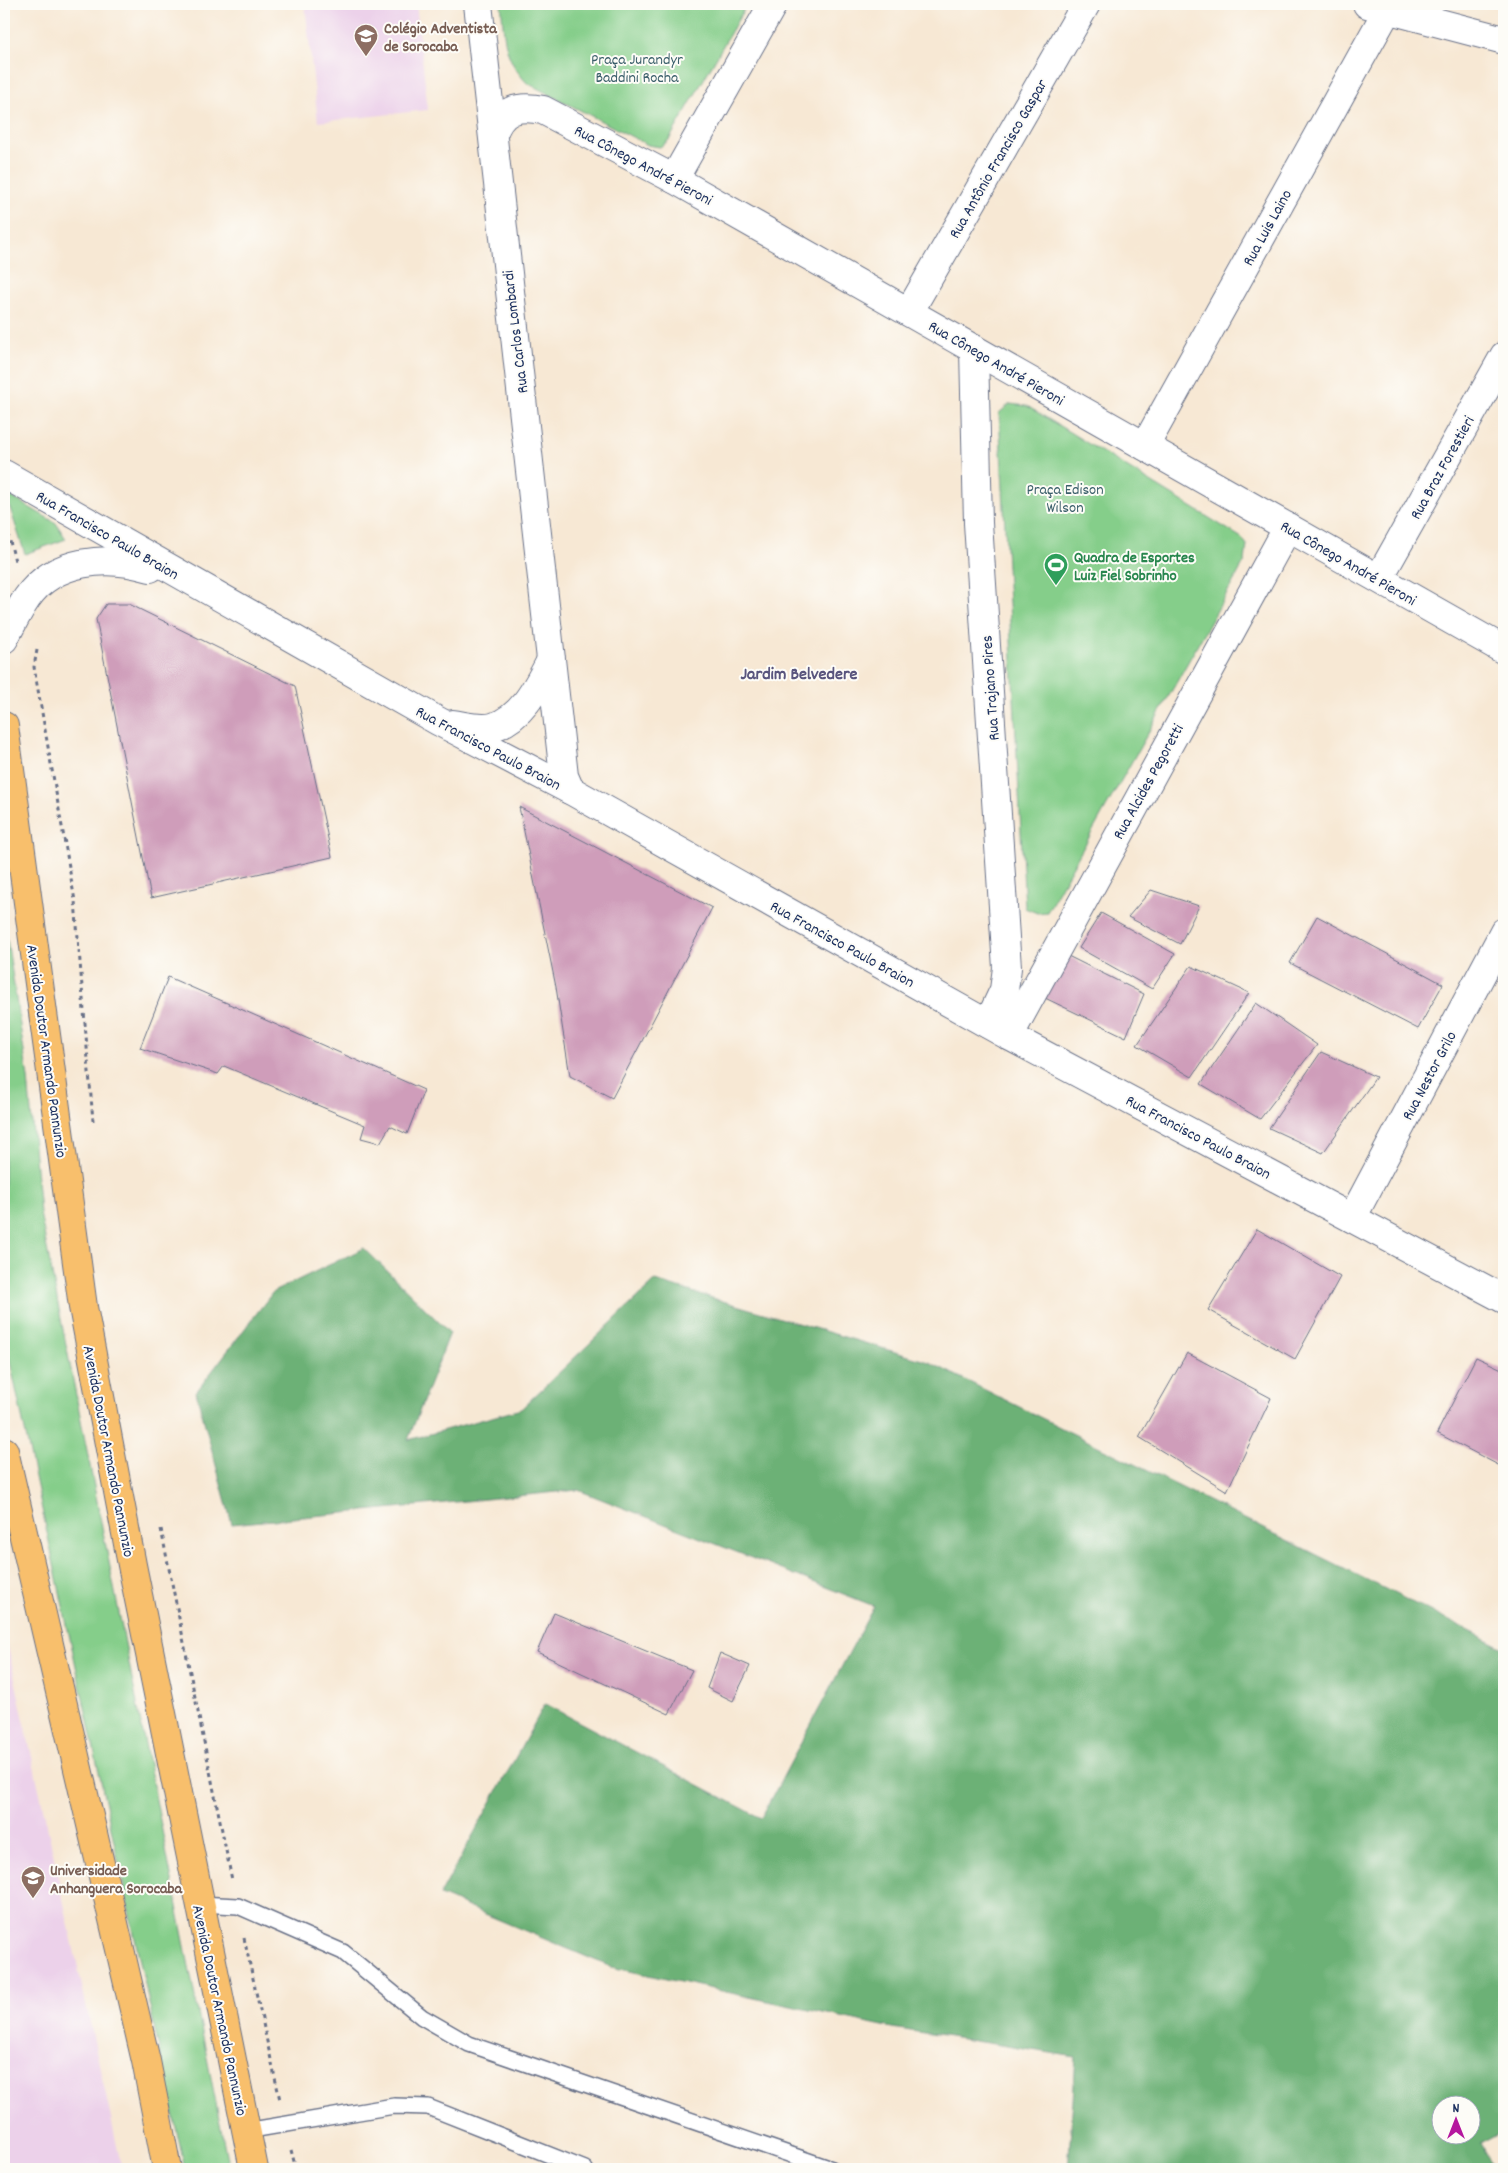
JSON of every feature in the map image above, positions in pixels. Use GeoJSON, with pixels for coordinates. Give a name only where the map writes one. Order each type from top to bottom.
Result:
{"type":"FeatureCollection","features":[{"type":"Feature","properties":{"kind":"main road","name":"Avenida Doutor Armando Pannunzio"},"geometry":{"type":"LineString","coordinates":[[4,726],[83,1307],[199,1904],[254,2169]]}},
{"type":"Feature","properties":{"kind":"main road"},"geometry":{"type":"LineString","coordinates":[[4,1451],[146,2061],[167,2169]]}},
{"type":"Feature","properties":{"kind":"street","name":"Rua Carlos Lombardi"},"geometry":{"type":"LineString","coordinates":[[478,4],[564,776],[570,790]]}},
{"type":"Feature","properties":{"kind":"street"},"geometry":{"type":"LineString","coordinates":[[674,179],[773,4]]}},
{"type":"Feature","properties":{"kind":"street","name":"Rua Antônio Francisco Gaspar"},"geometry":{"type":"LineString","coordinates":[[909,312],[1086,4]]}},
{"type":"Feature","properties":{"kind":"street"},"geometry":{"type":"LineString","coordinates":[[1378,6],[1504,40]]}},
{"type":"Feature","properties":{"kind":"street","name":"Rua Luis Laino"},"geometry":{"type":"LineString","coordinates":[[1145,446],[1378,6]]}},
{"type":"Feature","properties":{"kind":"street","name":"Rua Cônego André Pieroni"},"geometry":{"type":"LineString","coordinates":[[493,134],[498,119],[512,110],[529,107],[543,110],[674,179],[1504,650]]}},
{"type":"Feature","properties":{"kind":"street","name":"Rua Trajano Pires"},"geometry":{"type":"LineString","coordinates":[[974,349],[978,523],[1006,968],[999,1030]]}},
{"type":"Feature","properties":{"kind":"street","name":"Rua Braz Forestieri"},"geometry":{"type":"LineString","coordinates":[[1379,578],[1504,356]]}},
{"type":"Feature","properties":{"kind":"street","name":"Rua Francisco Paulo Braion"},"geometry":{"type":"LineString","coordinates":[[4,474],[186,580],[438,721],[570,790],[999,1030],[1504,1299]]}},
{"type":"Feature","properties":{"kind":"street","name":"Rua Alcides Pegoretti"},"geometry":{"type":"LineString","coordinates":[[999,1030],[1288,527]]}},
{"type":"Feature","properties":{"kind":"street","name":"Rua Francisco Paulo Braion"},"geometry":{"type":"LineString","coordinates":[[4,639],[27,598],[44,580],[59,571],[77,565],[110,560],[139,565],[186,580]]}},
{"type":"Feature","properties":{"kind":"street"},"geometry":{"type":"LineString","coordinates":[[438,721],[474,728],[493,727],[513,715],[531,697],[551,660]]}},
{"type":"Feature","properties":{"kind":"street","name":"Rua Nestor Grilo"},"geometry":{"type":"LineString","coordinates":[[1352,1218],[1504,932]]}},
{"type":"Feature","properties":{"kind":"lane"},"geometry":{"type":"LineString","coordinates":[[199,1904],[238,1906],[343,1952],[422,2017],[469,2044],[832,2169]]}},
{"type":"Feature","properties":{"kind":"lane"},"geometry":{"type":"LineString","coordinates":[[246,2131],[394,2106],[428,2107],[585,2169]]}},
{"type":"Feature","properties":{"kind":"path"},"geometry":{"type":"LineString","coordinates":[[4,518],[27,598],[41,632],[34,668],[75,901],[94,1129]]}},
{"type":"Feature","properties":{"kind":"path"},"geometry":{"type":"LineString","coordinates":[[160,1522],[238,1906],[296,2169]]}},
{"type":"Feature","properties":{"kind":"shaded area","name":"Colégio Adventista de Sorocaba"},"geometry":{"type":"Polygon","coordinates":[[[305,4],[416,4],[428,110],[318,122],[305,4]]]}},
{"type":"Feature","properties":{"kind":"shaded area","name":"Universidade Anhanguera Sorocaba"},"geometry":{"type":"Polygon","coordinates":[[[4,1629],[122,2169],[4,2169],[4,1629]]]}},
{"type":"Feature","properties":{"kind":"green space","name":"Praça Jurandyr Baddini Rocha"},"geometry":{"type":"Polygon","coordinates":[[[501,4],[747,4],[669,140],[660,147],[648,145],[527,83],[513,64],[506,46],[501,4]]]}},
{"type":"Feature","properties":{"kind":"green space","name":"Praça Edison Wilson"},"geometry":{"type":"Polygon","coordinates":[[[1010,404],[1027,406],[1242,538],[1247,545],[1245,561],[1047,912],[1037,913],[1025,908],[999,413],[1010,404]]]}},
{"type":"Feature","properties":{"kind":"green space"},"geometry":{"type":"Polygon","coordinates":[[[5,493],[56,523],[66,539],[25,554],[5,493]]]}},
{"type":"Feature","properties":{"kind":"green space"},"geometry":{"type":"Polygon","coordinates":[[[4,919],[28,1078],[40,1213],[229,2169],[185,2169],[4,1334],[4,919]]]}},
{"type":"Feature","properties":{"kind":"green space"},"geometry":{"type":"Polygon","coordinates":[[[364,1248],[450,1333],[408,1440],[521,1409],[655,1281],[929,1362],[1504,1648],[1504,2131],[1480,2144],[1493,2169],[1068,2169],[1076,2057],[892,2028],[611,1967],[440,1895],[545,1704],[761,1818],[874,1606],[578,1490],[232,1524],[196,1392],[273,1292],[364,1248]]]}},
{"type":"Feature","properties":{"kind":"building"},"geometry":{"type":"Polygon","coordinates":[[[106,604],[129,604],[295,686],[332,857],[151,898],[96,619],[106,604]]]}},
{"type":"Feature","properties":{"kind":"building"},"geometry":{"type":"Polygon","coordinates":[[[519,807],[712,908],[612,1098],[570,1076],[556,987],[519,807]]]}},
{"type":"Feature","properties":{"kind":"building"},"geometry":{"type":"Polygon","coordinates":[[[1151,890],[1199,906],[1180,944],[1128,917],[1151,890]]]}},
{"type":"Feature","properties":{"kind":"building"},"geometry":{"type":"Polygon","coordinates":[[[1101,913],[1175,954],[1152,989],[1079,948],[1101,913]]]}},
{"type":"Feature","properties":{"kind":"building"},"geometry":{"type":"Polygon","coordinates":[[[1317,916],[1443,984],[1418,1029],[1290,963],[1317,916]]]}},
{"type":"Feature","properties":{"kind":"building"},"geometry":{"type":"Polygon","coordinates":[[[1068,956],[1144,994],[1126,1037],[1043,997],[1068,956]]]}},
{"type":"Feature","properties":{"kind":"building"},"geometry":{"type":"Polygon","coordinates":[[[1191,966],[1249,993],[1192,1077],[1137,1045],[1191,966]]]}},
{"type":"Feature","properties":{"kind":"building"},"geometry":{"type":"Polygon","coordinates":[[[168,977],[424,1090],[407,1134],[390,1126],[380,1143],[361,1138],[365,1125],[224,1066],[218,1074],[140,1048],[168,977]]]}},
{"type":"Feature","properties":{"kind":"building"},"geometry":{"type":"Polygon","coordinates":[[[1256,1003],[1317,1045],[1260,1119],[1201,1084],[1256,1003]]]}},
{"type":"Feature","properties":{"kind":"building"},"geometry":{"type":"Polygon","coordinates":[[[1321,1052],[1376,1077],[1323,1153],[1269,1128],[1321,1052]]]}},
{"type":"Feature","properties":{"kind":"building"},"geometry":{"type":"Polygon","coordinates":[[[1257,1229],[1340,1277],[1295,1359],[1208,1310],[1257,1229]]]}},
{"type":"Feature","properties":{"kind":"building"},"geometry":{"type":"Polygon","coordinates":[[[1187,1353],[1271,1398],[1227,1491],[1139,1437],[1187,1353]]]}},
{"type":"Feature","properties":{"kind":"building"},"geometry":{"type":"Polygon","coordinates":[[[1476,1357],[1504,1370],[1504,1468],[1437,1433],[1476,1357]]]}},
{"type":"Feature","properties":{"kind":"building"},"geometry":{"type":"Polygon","coordinates":[[[554,1613],[692,1670],[669,1714],[537,1652],[554,1613]]]}},
{"type":"Feature","properties":{"kind":"building"},"geometry":{"type":"Polygon","coordinates":[[[720,1653],[750,1666],[733,1701],[707,1688],[720,1653]]]}},
{"type":"Feature","properties":{"kind":"place","name":"Colégio Adventista de Sorocaba"},"geometry":{"type":"Point","coordinates":[366,57]}},
{"type":"Feature","properties":{"kind":"place","name":"Quadra de Esportes Luiz Fiel Sobrinho"},"geometry":{"type":"Point","coordinates":[1056,586]}},
{"type":"Feature","properties":{"kind":"place","name":"Universidade Anhanguera Sorocaba"},"geometry":{"type":"Point","coordinates":[33,1899]}},
{"type":"Feature","properties":{"kind":"district","name":"Jardim Belvedere"},"geometry":{"type":"Point","coordinates":[799,673]}}]}
